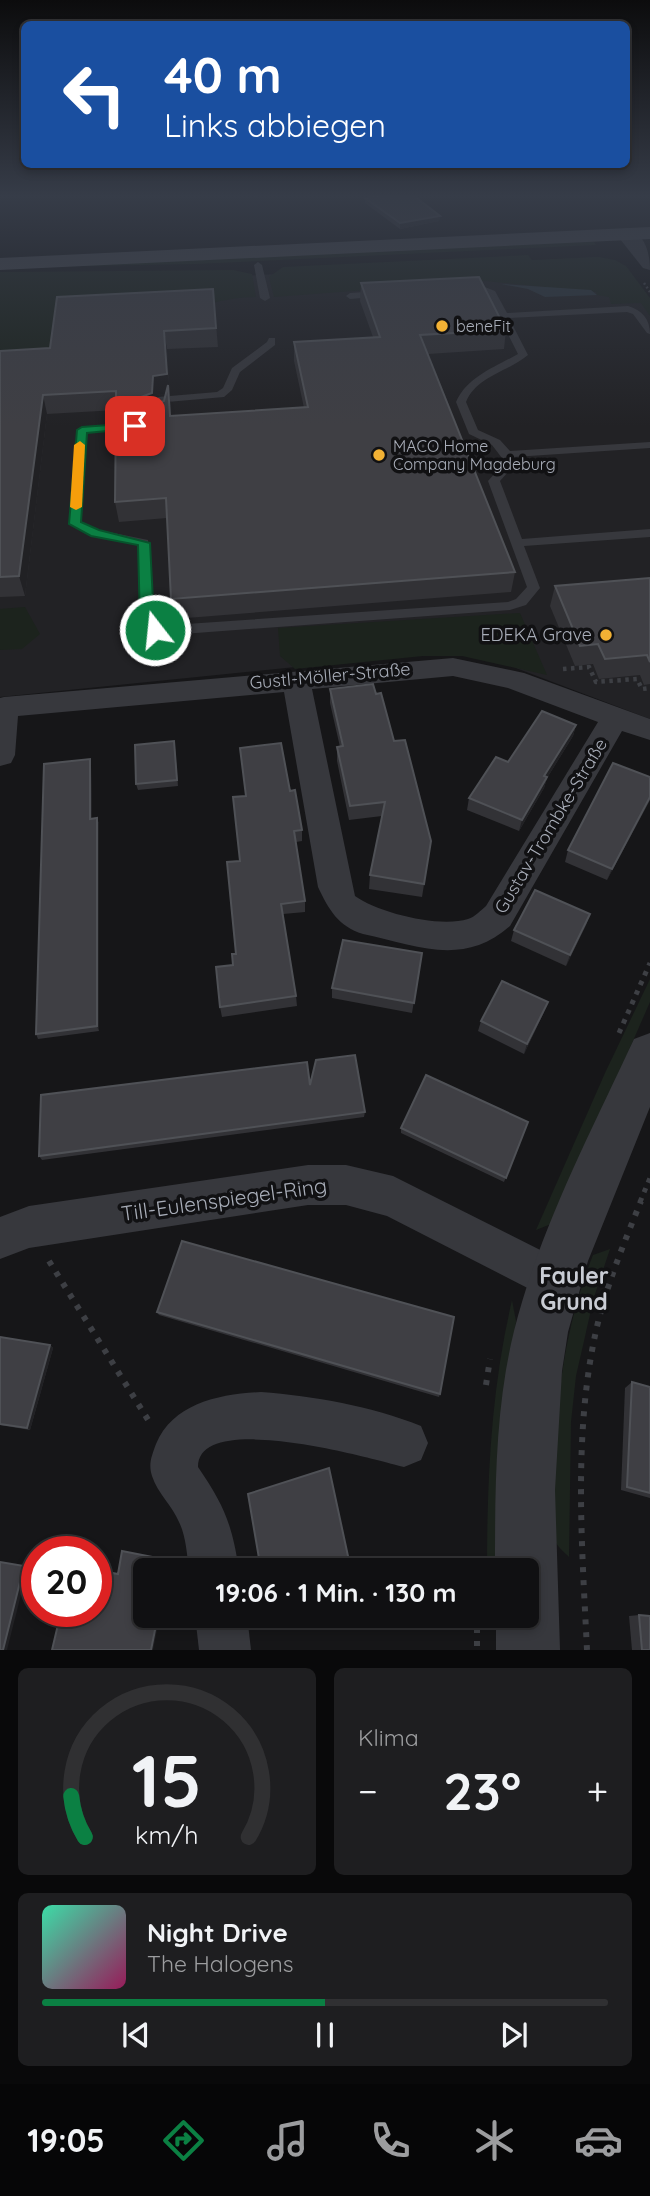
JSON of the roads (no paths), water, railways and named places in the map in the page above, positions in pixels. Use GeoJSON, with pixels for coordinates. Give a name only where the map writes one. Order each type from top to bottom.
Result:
{"type":"FeatureCollection","features":[{"type":"Feature","properties":{"kind":"street","name":"Gustl-Möller-Straße"},"geometry":{"type":"LineString","coordinates":[[2,708],[296,679],[453,667],[497,675],[650,730]]}},
{"type":"Feature","properties":{"kind":"street","name":"Gustav-Trombke-Straße"},"geometry":{"type":"LineString","coordinates":[[296,679],[335,887],[343,905],[370,923],[445,937],[479,932],[498,916],[616,717]]}},
{"type":"Feature","properties":{"kind":"street"},"geometry":{"type":"LineString","coordinates":[[0,755],[2,708]]}},
{"type":"Feature","properties":{"kind":"street"},"geometry":{"type":"LineString","coordinates":[[528,1650],[526,1448],[536,1357],[555,1280],[650,1054]]}},
{"type":"Feature","properties":{"kind":"street","name":"Till-Eulenspiegel-Ring"},"geometry":{"type":"LineString","coordinates":[[14,1232],[308,1185],[346,1185],[370,1189],[404,1202],[555,1280]]}},
{"type":"Feature","properties":{"kind":"street"},"geometry":{"type":"LineString","coordinates":[[211,1558],[199,1509],[174,1471],[174,1457],[182,1443],[194,1431],[208,1423],[240,1417],[297,1419],[404,1443]]}},
{"type":"Feature","properties":{"kind":"street"},"geometry":{"type":"LineString","coordinates":[[222,1628],[225,1650]]}},
{"type":"Feature","properties":{"kind":"lane"},"geometry":{"type":"LineString","coordinates":[[259,272],[265,298]]}},
{"type":"Feature","properties":{"kind":"lane"},"geometry":{"type":"LineString","coordinates":[[272,340],[272,344],[236,370],[227,390],[220,395],[162,400],[162,416],[135,426],[82,430],[75,524],[96,533],[144,543],[147,621],[150,628],[169,631],[510,606],[521,601],[534,588],[494,481],[512,462],[495,441],[473,432],[461,402],[472,387],[523,355],[489,291],[446,291]]}},
{"type":"Feature","properties":{"kind":"lane"},"geometry":{"type":"LineString","coordinates":[[350,296],[391,294]]}},
{"type":"Feature","properties":{"kind":"lane"},"geometry":{"type":"LineString","coordinates":[[503,316],[630,309],[636,312],[650,331]]}},
{"type":"Feature","properties":{"kind":"lane"},"geometry":{"type":"LineString","coordinates":[[508,454],[650,445]]}},
{"type":"Feature","properties":{"kind":"lane"},"geometry":{"type":"LineString","coordinates":[[517,543],[650,533]]}},
{"type":"Feature","properties":{"kind":"place","name":"beneFit"},"geometry":{"type":"Point","coordinates":[442,326]}},
{"type":"Feature","properties":{"kind":"place","name":"MACO Home Company Magdeburg"},"geometry":{"type":"Point","coordinates":[379,455]}},
{"type":"Feature","properties":{"kind":"place","name":"EDEKA Grave"},"geometry":{"type":"Point","coordinates":[606,635]}},
{"type":"Feature","properties":{"kind":"district","name":"Fauler Grund"},"geometry":{"type":"Point","coordinates":[574,1289]}}]}
